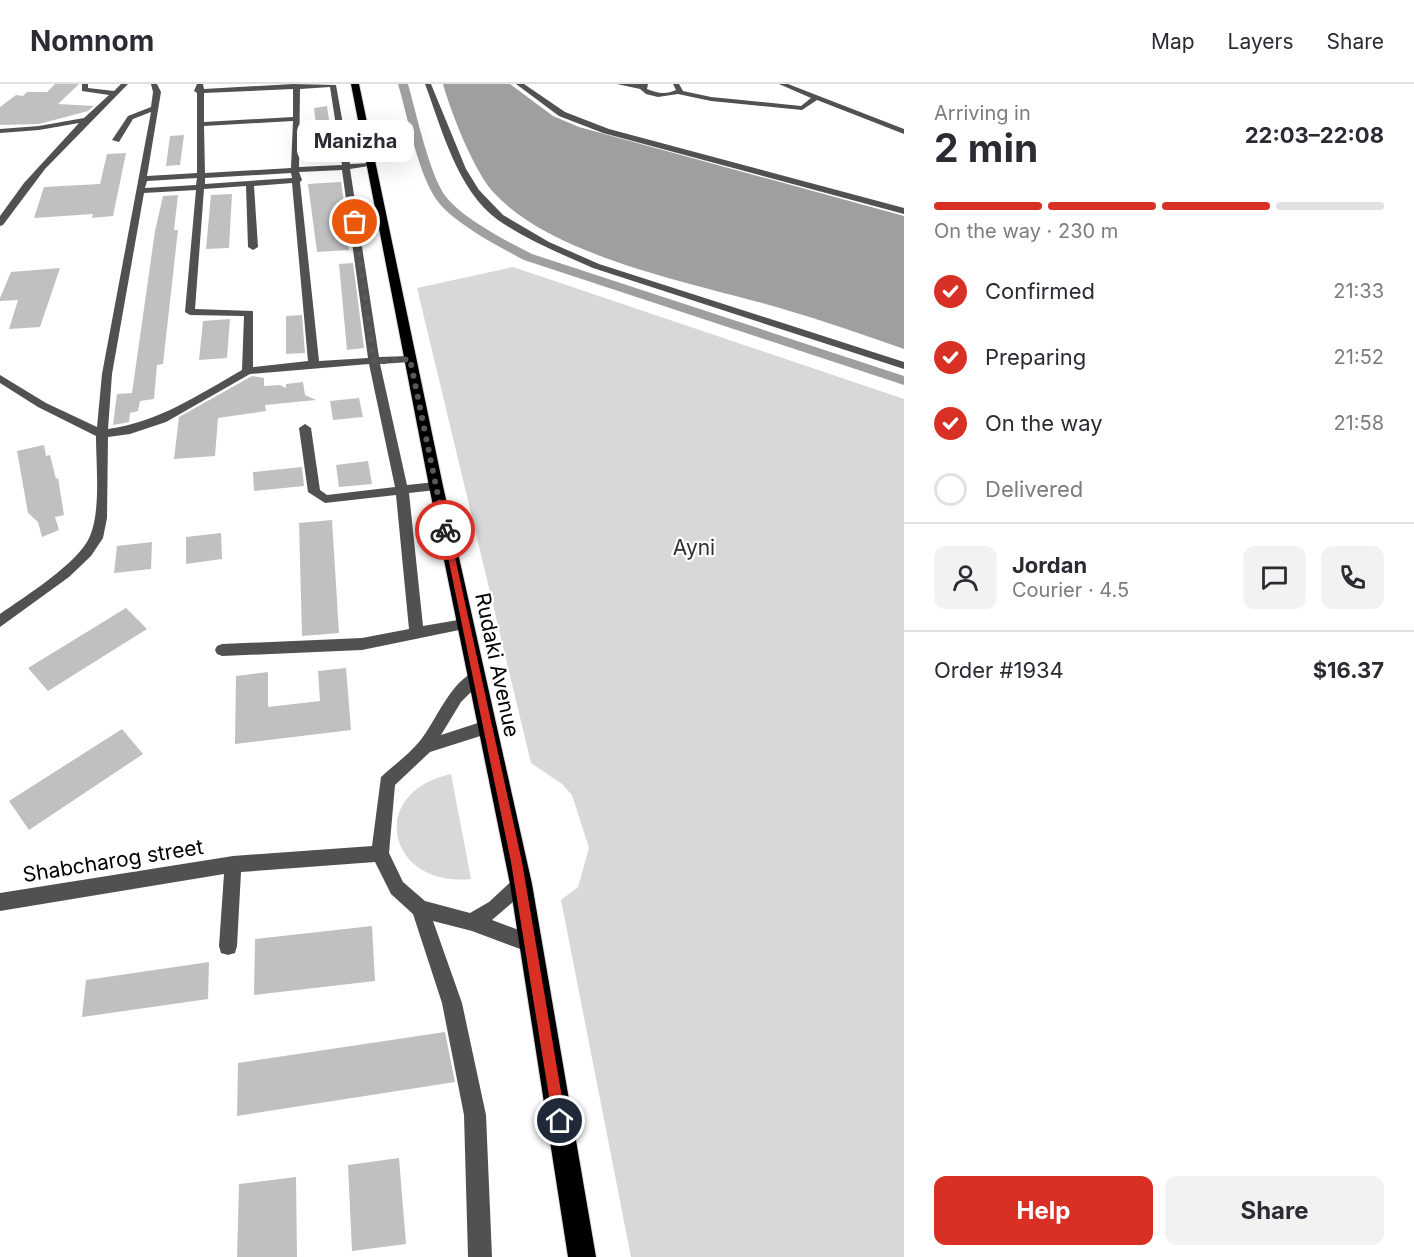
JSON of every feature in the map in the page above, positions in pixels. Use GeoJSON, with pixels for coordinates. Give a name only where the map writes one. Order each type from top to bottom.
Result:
{"type":"FeatureCollection","features":[{"type":"Feature","properties":{"kind":"highway","name":"Rudaki Avenue"},"geometry":{"type":"LineString","coordinates":[[355,84],[464,624],[520,884],[582,1257]]}},
{"type":"Feature","properties":{"kind":"street"},"geometry":{"type":"LineString","coordinates":[[85,84],[84,90],[116,93]]}},
{"type":"Feature","properties":{"kind":"street"},"geometry":{"type":"LineString","coordinates":[[0,223],[17,195],[86,120],[125,84]]}},
{"type":"Feature","properties":{"kind":"street"},"geometry":{"type":"LineString","coordinates":[[0,622],[64,573],[86,553],[96,538],[101,518],[102,434],[107,374],[155,109],[157,92],[154,84]]}},
{"type":"Feature","properties":{"kind":"street"},"geometry":{"type":"LineString","coordinates":[[428,84],[462,169],[471,184],[500,217],[546,244],[596,266],[904,366]]}},
{"type":"Feature","properties":{"kind":"street"},"geometry":{"type":"LineString","coordinates":[[519,84],[562,114],[606,131],[904,211]]}},
{"type":"Feature","properties":{"kind":"street"},"geometry":{"type":"LineString","coordinates":[[620,84],[644,85],[650,93],[659,95],[679,87],[711,99],[812,109]]}},
{"type":"Feature","properties":{"kind":"street"},"geometry":{"type":"LineString","coordinates":[[782,84],[799,84]]}},
{"type":"Feature","properties":{"kind":"street"},"geometry":{"type":"LineString","coordinates":[[782,84],[904,132]]}},
{"type":"Feature","properties":{"kind":"street"},"geometry":{"type":"LineString","coordinates":[[296,85],[295,176],[314,364]]}},
{"type":"Feature","properties":{"kind":"street"},"geometry":{"type":"LineString","coordinates":[[247,371],[249,313],[190,312],[201,176],[199,88],[333,85],[374,362],[402,491],[417,633]]}},
{"type":"Feature","properties":{"kind":"street"},"geometry":{"type":"LineString","coordinates":[[802,108],[816,98]]}},
{"type":"Feature","properties":{"kind":"street"},"geometry":{"type":"LineString","coordinates":[[116,140],[126,121],[136,111],[155,109]]}},
{"type":"Feature","properties":{"kind":"street"},"geometry":{"type":"LineString","coordinates":[[821,111],[853,112]]}},
{"type":"Feature","properties":{"kind":"street"},"geometry":{"type":"LineString","coordinates":[[200,124],[297,119]]}},
{"type":"Feature","properties":{"kind":"street"},"geometry":{"type":"LineString","coordinates":[[0,130],[39,128],[86,120]]}},
{"type":"Feature","properties":{"kind":"street"},"geometry":{"type":"LineString","coordinates":[[140,191],[250,184],[295,176],[372,169]]}},
{"type":"Feature","properties":{"kind":"street"},"geometry":{"type":"LineString","coordinates":[[317,179],[347,171]]}},
{"type":"Feature","properties":{"kind":"street"},"geometry":{"type":"LineString","coordinates":[[143,179],[201,176],[295,176],[306,180]]}},
{"type":"Feature","properties":{"kind":"street"},"geometry":{"type":"LineString","coordinates":[[250,184],[253,247]]}},
{"type":"Feature","properties":{"kind":"street"},"geometry":{"type":"LineString","coordinates":[[0,378],[42,405],[102,434],[130,430],[162,420],[247,371],[314,364],[410,359]]}},
{"type":"Feature","properties":{"kind":"street"},"geometry":{"type":"LineString","coordinates":[[305,428],[314,492],[325,499],[436,486]]}},
{"type":"Feature","properties":{"kind":"street"},"geometry":{"type":"LineString","coordinates":[[222,650],[362,644],[464,624]]}},
{"type":"Feature","properties":{"kind":"street"},"geometry":{"type":"LineString","coordinates":[[477,677],[456,698],[425,747],[387,782],[380,854],[397,888],[420,909],[472,922],[531,944]]}},
{"type":"Feature","properties":{"kind":"street"},"geometry":{"type":"LineString","coordinates":[[425,747],[487,727]]}},
{"type":"Feature","properties":{"kind":"street","name":"Shabcharog street"},"geometry":{"type":"LineString","coordinates":[[0,902],[233,864],[380,854]]}},
{"type":"Feature","properties":{"kind":"street","name":"Shabcharog street"},"geometry":{"type":"LineString","coordinates":[[228,946],[233,864]]}},
{"type":"Feature","properties":{"kind":"street"},"geometry":{"type":"LineString","coordinates":[[472,922],[495,909],[520,884]]}},
{"type":"Feature","properties":{"kind":"street"},"geometry":{"type":"LineString","coordinates":[[420,909],[452,1003],[475,1115],[480,1257]]}},
{"type":"Feature","properties":{"kind":"green space","name":"Ayni"},"geometry":{"type":"Polygon","coordinates":[[[513,267],[904,399],[904,1257],[631,1257],[561,900],[578,887],[589,848],[572,795],[562,784],[531,763],[417,288],[513,267]]]}},
{"type":"Feature","properties":{"kind":"green space"},"geometry":{"type":"Polygon","coordinates":[[[451,774],[471,879],[443,878],[420,869],[405,854],[398,837],[398,818],[406,799],[424,784],[451,774]]]}},
{"type":"Feature","properties":{"kind":"shaded area"},"geometry":{"type":"Polygon","coordinates":[[[443,84],[510,84],[553,116],[579,127],[904,216],[904,349],[798,314],[630,266],[554,236],[521,217],[487,185],[464,142],[443,84]]]}},
{"type":"Feature","properties":{"kind":"building"},"geometry":{"type":"Polygon","coordinates":[[[55,84],[79,84],[58,104],[94,106],[88,111],[39,124],[0,125],[0,107],[16,95],[23,96],[27,92],[47,92],[55,84]]]}},
{"type":"Feature","properties":{"kind":"building"},"geometry":{"type":"Polygon","coordinates":[[[327,106],[334,155],[320,155],[314,108],[327,106]]]}},
{"type":"Feature","properties":{"kind":"building"},"geometry":{"type":"Polygon","coordinates":[[[184,135],[180,165],[166,166],[170,136],[184,135]]]}},
{"type":"Feature","properties":{"kind":"building"},"geometry":{"type":"Polygon","coordinates":[[[126,153],[113,216],[92,218],[93,214],[34,218],[44,187],[100,184],[107,154],[126,153]]]}},
{"type":"Feature","properties":{"kind":"building"},"geometry":{"type":"Polygon","coordinates":[[[341,182],[349,250],[317,252],[308,184],[341,182]]]}},
{"type":"Feature","properties":{"kind":"building"},"geometry":{"type":"Polygon","coordinates":[[[232,194],[229,248],[206,249],[211,195],[232,194]]]}},
{"type":"Feature","properties":{"kind":"building"},"geometry":{"type":"Polygon","coordinates":[[[178,195],[174,230],[178,230],[163,364],[157,365],[154,399],[140,401],[138,411],[130,413],[129,422],[113,425],[117,394],[132,393],[155,231],[163,196],[178,195]]]}},
{"type":"Feature","properties":{"kind":"building"},"geometry":{"type":"Polygon","coordinates":[[[353,263],[364,348],[347,350],[339,264],[353,263]]]}},
{"type":"Feature","properties":{"kind":"building"},"geometry":{"type":"Polygon","coordinates":[[[60,268],[40,327],[9,329],[18,300],[0,301],[0,298],[11,272],[60,268]]]}},
{"type":"Feature","properties":{"kind":"building"},"geometry":{"type":"Polygon","coordinates":[[[302,315],[305,353],[286,354],[286,316],[302,315]]]}},
{"type":"Feature","properties":{"kind":"building"},"geometry":{"type":"Polygon","coordinates":[[[230,319],[227,358],[199,360],[203,321],[230,319]]]}},
{"type":"Feature","properties":{"kind":"building"},"geometry":{"type":"Polygon","coordinates":[[[252,376],[264,378],[264,386],[280,385],[286,388],[286,384],[303,382],[305,395],[316,400],[265,405],[266,411],[218,418],[215,456],[174,459],[179,417],[252,376]]]}},
{"type":"Feature","properties":{"kind":"building"},"geometry":{"type":"Polygon","coordinates":[[[359,398],[363,417],[333,420],[330,401],[359,398]]]}},
{"type":"Feature","properties":{"kind":"building"},"geometry":{"type":"Polygon","coordinates":[[[44,445],[46,456],[50,455],[56,479],[58,478],[64,515],[55,517],[59,530],[42,537],[38,522],[28,513],[17,451],[44,445]]]}},
{"type":"Feature","properties":{"kind":"building"},"geometry":{"type":"Polygon","coordinates":[[[368,461],[372,484],[339,487],[336,465],[368,461]]]}},
{"type":"Feature","properties":{"kind":"building"},"geometry":{"type":"Polygon","coordinates":[[[302,467],[304,486],[254,491],[253,472],[302,467]]]}},
{"type":"Feature","properties":{"kind":"building"},"geometry":{"type":"Polygon","coordinates":[[[332,520],[339,633],[302,636],[299,523],[332,520]]]}},
{"type":"Feature","properties":{"kind":"building"},"geometry":{"type":"Polygon","coordinates":[[[221,533],[222,559],[186,564],[186,537],[221,533]]]}},
{"type":"Feature","properties":{"kind":"building"},"geometry":{"type":"Polygon","coordinates":[[[152,542],[151,569],[114,573],[117,546],[152,542]]]}},
{"type":"Feature","properties":{"kind":"building"},"geometry":{"type":"Polygon","coordinates":[[[126,608],[147,629],[48,691],[28,668],[126,608]]]}},
{"type":"Feature","properties":{"kind":"building"},"geometry":{"type":"Polygon","coordinates":[[[346,668],[351,730],[235,744],[236,676],[268,672],[268,707],[320,701],[318,671],[346,668]]]}},
{"type":"Feature","properties":{"kind":"building"},"geometry":{"type":"Polygon","coordinates":[[[122,729],[143,754],[29,830],[9,801],[122,729]]]}},
{"type":"Feature","properties":{"kind":"building"},"geometry":{"type":"Polygon","coordinates":[[[372,926],[375,981],[254,995],[255,939],[372,926]]]}},
{"type":"Feature","properties":{"kind":"building"},"geometry":{"type":"Polygon","coordinates":[[[209,962],[208,999],[82,1017],[86,980],[209,962]]]}},
{"type":"Feature","properties":{"kind":"building"},"geometry":{"type":"Polygon","coordinates":[[[445,1032],[455,1082],[237,1116],[238,1063],[445,1032]]]}},
{"type":"Feature","properties":{"kind":"building"},"geometry":{"type":"Polygon","coordinates":[[[399,1158],[406,1244],[352,1251],[348,1165],[399,1158]]]}},
{"type":"Feature","properties":{"kind":"building"},"geometry":{"type":"Polygon","coordinates":[[[296,1177],[297,1257],[237,1257],[239,1184],[296,1177]]]}},
{"type":"Feature","properties":{"kind":"waterway"},"geometry":{"type":"LineString","coordinates":[[403,84],[433,185],[444,202],[491,238],[528,257],[904,381]]}},
{"type":"Feature","properties":{"kind":"way so far"},"geometry":{"type":"LineString","coordinates":[[355,222],[374,362],[410,359],[445,530]]}},
{"type":"Feature","properties":{"kind":"place","name":"Manizha"},"geometry":{"type":"Point","coordinates":[355,222]}},
{"type":"Feature","properties":{"kind":"route"},"geometry":{"type":"LineString","coordinates":[[445,530],[508,819],[560,1121]]}}]}
